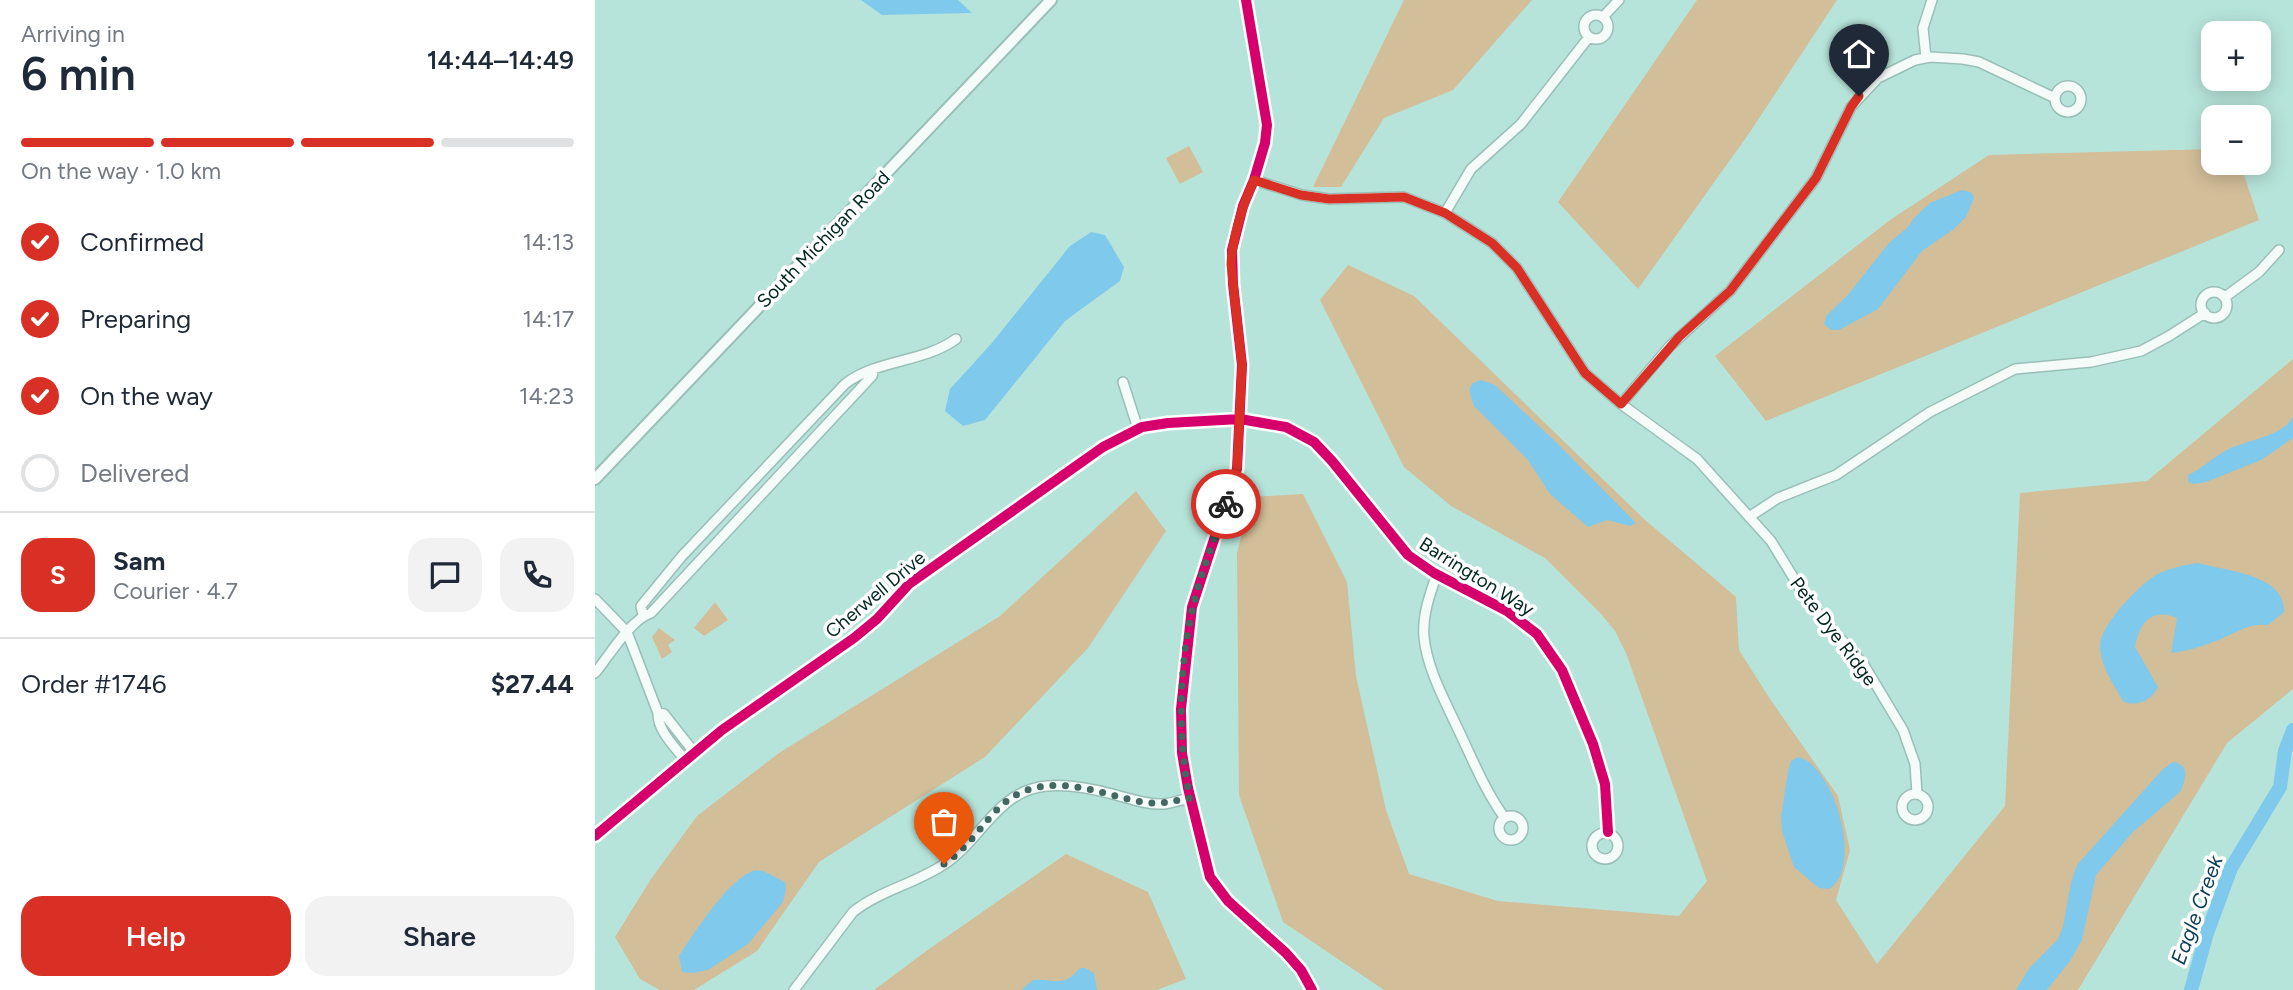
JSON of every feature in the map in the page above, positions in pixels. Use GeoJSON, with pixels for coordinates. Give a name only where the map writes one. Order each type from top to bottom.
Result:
{"type":"FeatureCollection","features":[{"type":"Feature","properties":{"kind":"main road","name":"South Michigan Road"},"geometry":{"type":"LineString","coordinates":[[595,479],[1051,0]]}},
{"type":"Feature","properties":{"kind":"street"},"geometry":{"type":"LineString","coordinates":[[1246,0],[1266,113],[1265,143],[1243,206],[1231,264],[1242,365],[1237,469],[1192,607],[1181,709],[1182,753],[1204,863],[1217,889],[1286,953],[1313,990]]}},
{"type":"Feature","properties":{"kind":"street"},"geometry":{"type":"LineString","coordinates":[[1603,17],[1619,0]]}},
{"type":"Feature","properties":{"kind":"street"},"geometry":{"type":"LineString","coordinates":[[1926,58],[1923,29],[1932,0]]}},
{"type":"Feature","properties":{"kind":"street"},"geometry":{"type":"LineString","coordinates":[[1592,15],[1603,17],[1608,28],[1605,36],[1597,39],[1589,37],[1584,27],[1586,19],[1592,15]]}},
{"type":"Feature","properties":{"kind":"street"},"geometry":{"type":"LineString","coordinates":[[1445,213],[1471,169],[1521,124],[1589,37]]}},
{"type":"Feature","properties":{"kind":"street"},"geometry":{"type":"LineString","coordinates":[[1621,404],[1679,337],[1730,291],[1816,178],[1851,107],[1878,78],[1893,69],[1926,58],[1950,58],[1979,62],[2055,98]]}},
{"type":"Feature","properties":{"kind":"street","name":"Pete Dye Ridge"},"geometry":{"type":"LineString","coordinates":[[1254,180],[1301,195],[1329,199],[1404,197],[1445,213],[1492,243],[1517,268],[1585,373],[1621,404],[1697,458],[1771,541],[1809,603],[1864,665],[1903,730],[1915,764],[1917,794]]}},
{"type":"Feature","properties":{"kind":"street"},"geometry":{"type":"LineString","coordinates":[[2225,297],[2259,272],[2279,250]]}},
{"type":"Feature","properties":{"kind":"street"},"geometry":{"type":"LineString","coordinates":[[2213,292],[2225,297],[2227,305],[2222,315],[2214,317],[2205,313],[2202,303],[2205,295],[2213,292]]}},
{"type":"Feature","properties":{"kind":"street"},"geometry":{"type":"LineString","coordinates":[[1749,517],[1778,498],[1836,475],[1930,412],[2015,369],[2091,362],[2141,351],[2205,313]]}},
{"type":"Feature","properties":{"kind":"street"},"geometry":{"type":"LineString","coordinates":[[643,615],[641,606],[682,556],[855,376],[946,346],[955,339]]}},
{"type":"Feature","properties":{"kind":"street"},"geometry":{"type":"LineString","coordinates":[[595,673],[627,632],[643,615],[652,613],[872,376],[874,369]]}},
{"type":"Feature","properties":{"kind":"street"},"geometry":{"type":"LineString","coordinates":[[1123,382],[1138,429]]}},
{"type":"Feature","properties":{"kind":"street","name":"Cherwell Drive"},"geometry":{"type":"LineString","coordinates":[[595,836],[722,730],[877,619],[909,584],[1103,447],[1138,429],[1168,423],[1240,419]]}},
{"type":"Feature","properties":{"kind":"street","name":"Barrington Way"},"geometry":{"type":"LineString","coordinates":[[1240,419],[1286,427],[1314,442],[1408,555],[1437,574],[1507,611],[1537,634],[1553,654],[1575,697],[1597,757],[1605,783],[1608,832]]}},
{"type":"Feature","properties":{"kind":"street"},"geometry":{"type":"LineString","coordinates":[[811,420],[822,429]]}},
{"type":"Feature","properties":{"kind":"street"},"geometry":{"type":"LineString","coordinates":[[725,511],[735,521]]}},
{"type":"Feature","properties":{"kind":"street"},"geometry":{"type":"LineString","coordinates":[[1437,574],[1425,615],[1426,648],[1443,697],[1477,771],[1504,817]]}},
{"type":"Feature","properties":{"kind":"street"},"geometry":{"type":"LineString","coordinates":[[595,599],[627,632],[658,713],[657,720],[685,760]]}},
{"type":"Feature","properties":{"kind":"street"},"geometry":{"type":"LineString","coordinates":[[658,713],[664,714],[694,752]]}},
{"type":"Feature","properties":{"kind":"street"},"geometry":{"type":"LineString","coordinates":[[794,990],[853,912],[865,902],[944,864],[965,847],[999,807],[1021,793],[1043,786],[1065,785],[1162,804],[1190,798]]}},
{"type":"Feature","properties":{"kind":"shaded area"},"geometry":{"type":"Polygon","coordinates":[[[1404,0],[1532,0],[1453,90],[1384,118],[1341,187],[1313,187],[1404,0]]]}},
{"type":"Feature","properties":{"kind":"shaded area"},"geometry":{"type":"Polygon","coordinates":[[[1697,0],[1837,0],[1750,132],[1638,289],[1558,202],[1697,0]]]}},
{"type":"Feature","properties":{"kind":"shaded area"},"geometry":{"type":"Polygon","coordinates":[[[1189,146],[1203,172],[1180,184],[1166,158],[1189,146]]]}},
{"type":"Feature","properties":{"kind":"shaded area"},"geometry":{"type":"Polygon","coordinates":[[[2201,149],[2201,175],[2244,175],[2259,220],[1766,421],[1715,356],[1890,220],[1989,155],[2201,149]]]}},
{"type":"Feature","properties":{"kind":"shaded area"},"geometry":{"type":"Polygon","coordinates":[[[1348,265],[1414,296],[1644,519],[1736,597],[1739,650],[1838,796],[1850,850],[1836,900],[1877,964],[2005,806],[2020,493],[2147,481],[2293,359],[2293,689],[2227,743],[2078,990],[1384,990],[1283,922],[1239,795],[1237,553],[1251,497],[1303,494],[1347,582],[1356,676],[1386,810],[1409,874],[1498,901],[1679,916],[1707,881],[1626,653],[1615,631],[1545,558],[1451,506],[1404,467],[1320,300],[1348,265]]]}},
{"type":"Feature","properties":{"kind":"shaded area"},"geometry":{"type":"Polygon","coordinates":[[[1136,491],[1166,531],[1088,648],[985,757],[819,862],[757,951],[694,990],[660,990],[640,979],[615,937],[651,879],[697,816],[779,753],[1000,616],[1136,491]]]}},
{"type":"Feature","properties":{"kind":"shaded area"},"geometry":{"type":"Polygon","coordinates":[[[715,602],[728,620],[704,636],[694,628],[715,602]]]}},
{"type":"Feature","properties":{"kind":"shaded area"},"geometry":{"type":"Polygon","coordinates":[[[659,628],[675,640],[668,645],[672,652],[662,659],[652,637],[659,628]]]}},
{"type":"Feature","properties":{"kind":"shaded area"},"geometry":{"type":"Polygon","coordinates":[[[1066,854],[1148,892],[1186,979],[1157,990],[874,990],[929,949],[1066,854]]]}},
{"type":"Feature","properties":{"kind":"water"},"geometry":{"type":"Polygon","coordinates":[[[861,0],[958,0],[972,13],[882,15],[861,0]]]}},
{"type":"Feature","properties":{"kind":"water"},"geometry":{"type":"Polygon","coordinates":[[[1962,190],[1972,193],[1974,198],[1966,217],[1954,229],[1922,251],[1878,309],[1839,330],[1831,330],[1824,324],[1827,315],[1847,296],[1889,243],[1908,227],[1915,217],[1930,203],[1962,190]]]}},
{"type":"Feature","properties":{"kind":"water"},"geometry":{"type":"Polygon","coordinates":[[[1091,232],[1105,235],[1124,267],[1120,281],[1065,321],[985,420],[963,426],[945,411],[950,389],[991,344],[1070,246],[1091,232]]]}},
{"type":"Feature","properties":{"kind":"water"},"geometry":{"type":"Polygon","coordinates":[[[1481,380],[1495,385],[1636,523],[1630,526],[1607,520],[1588,527],[1550,494],[1528,460],[1474,406],[1469,390],[1473,383],[1481,380]]]}},
{"type":"Feature","properties":{"kind":"water"},"geometry":{"type":"Polygon","coordinates":[[[2293,417],[2293,438],[2261,460],[2206,482],[2188,482],[2188,475],[2220,454],[2272,434],[2288,424],[2293,417]]]}},
{"type":"Feature","properties":{"kind":"water"},"geometry":{"type":"Polygon","coordinates":[[[2198,563],[2238,572],[2265,582],[2275,589],[2282,599],[2284,612],[2268,625],[2251,626],[2205,645],[2171,653],[2177,618],[2168,615],[2153,616],[2143,625],[2135,647],[2158,687],[2152,696],[2143,702],[2133,704],[2123,701],[2102,660],[2100,646],[2106,627],[2131,596],[2156,575],[2198,563]]]}},
{"type":"Feature","properties":{"kind":"water"},"geometry":{"type":"Polygon","coordinates":[[[1798,757],[1811,764],[1823,777],[1840,817],[1844,860],[1839,878],[1829,889],[1819,888],[1794,867],[1782,831],[1781,817],[1788,771],[1791,761],[1798,757]]]}},
{"type":"Feature","properties":{"kind":"water"},"geometry":{"type":"Polygon","coordinates":[[[2173,762],[2182,766],[2185,773],[2180,792],[2133,832],[2096,875],[2082,940],[2070,961],[2047,990],[2016,990],[2028,970],[2058,939],[2077,865],[2163,769],[2173,762]]]}},
{"type":"Feature","properties":{"kind":"water"},"geometry":{"type":"Polygon","coordinates":[[[755,870],[785,882],[783,902],[748,944],[708,970],[682,972],[679,956],[703,921],[734,884],[755,870]]]}},
{"type":"Feature","properties":{"kind":"water"},"geometry":{"type":"Polygon","coordinates":[[[1080,968],[1094,973],[1097,990],[1021,990],[1033,980],[1064,980],[1080,968]]]}},
{"type":"Feature","properties":{"kind":"waterway","name":"Eagle Creek"},"geometry":{"type":"LineString","coordinates":[[2191,990],[2207,933],[2231,868],[2280,787],[2285,751],[2293,730]]}},
{"type":"Feature","properties":{"kind":"cycle path"},"geometry":{"type":"LineString","coordinates":[[1246,0],[1267,125],[1265,143],[1243,206],[1232,250],[1242,365],[1237,469],[1192,607],[1181,709],[1182,753],[1210,877],[1228,901],[1286,953],[1301,970],[1312,990]]}},
{"type":"Feature","properties":{"kind":"cycle path"},"geometry":{"type":"LineString","coordinates":[[595,836],[722,730],[854,638],[877,619],[909,584],[1103,447],[1142,427],[1240,419],[1286,427],[1314,442],[1408,555],[1434,573],[1507,611],[1537,634],[1562,670],[1593,744],[1605,784],[1608,832]]}},
{"type":"Feature","properties":{"kind":"way so far"},"geometry":{"type":"LineString","coordinates":[[944,864],[965,847],[999,807],[1021,793],[1043,786],[1065,785],[1162,804],[1190,798],[1182,753],[1181,709],[1186,652],[1192,607],[1226,504]]}},
{"type":"Feature","properties":{"kind":"route"},"geometry":{"type":"LineString","coordinates":[[1226,504],[1237,469],[1242,365],[1231,264],[1232,250],[1243,206],[1254,180],[1301,195],[1329,199],[1404,197],[1445,213],[1492,243],[1517,268],[1585,373],[1621,404],[1670,346],[1730,291],[1816,178],[1859,96]]}}]}
